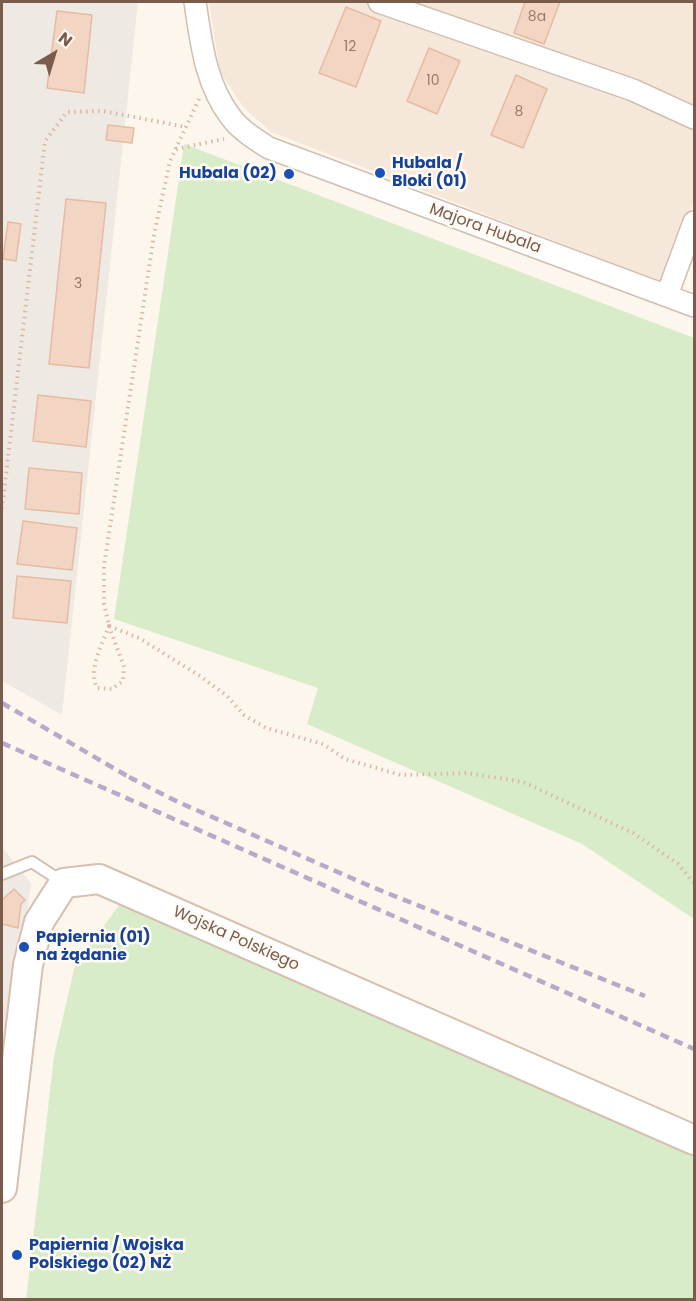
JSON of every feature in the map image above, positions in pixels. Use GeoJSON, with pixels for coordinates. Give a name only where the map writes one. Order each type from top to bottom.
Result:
{"type":"FeatureCollection","features":[{"type":"Feature","properties":{"kind":"street","name":"Majora Hubala"},"geometry":{"type":"LineString","coordinates":[[195,2],[202,52],[218,98],[230,117],[248,134],[269,148],[694,306]]}},
{"type":"Feature","properties":{"kind":"street"},"geometry":{"type":"LineString","coordinates":[[379,2],[633,90],[694,118]]}},
{"type":"Feature","properties":{"kind":"street"},"geometry":{"type":"LineString","coordinates":[[667,296],[694,222]]}},
{"type":"Feature","properties":{"kind":"street","name":"Wojska Polskiego"},"geometry":{"type":"LineString","coordinates":[[64,883],[99,879],[694,1140]]}},
{"type":"Feature","properties":{"kind":"street"},"geometry":{"type":"LineString","coordinates":[[2,1188],[28,965],[39,922],[64,883]]}},
{"type":"Feature","properties":{"kind":"lane"},"geometry":{"type":"LineString","coordinates":[[2,874],[32,862],[64,883]]}},
{"type":"Feature","properties":{"kind":"path"},"geometry":{"type":"LineString","coordinates":[[109,626],[94,669],[93,681],[97,688],[112,689],[123,681],[124,667],[109,626],[104,604],[104,566],[154,235],[170,161],[209,75]]}},
{"type":"Feature","properties":{"kind":"path"},"geometry":{"type":"LineString","coordinates":[[2,508],[45,141],[67,112],[103,111],[186,127]]}},
{"type":"Feature","properties":{"kind":"path"},"geometry":{"type":"LineString","coordinates":[[176,149],[248,134]]}},
{"type":"Feature","properties":{"kind":"path"},"geometry":{"type":"LineString","coordinates":[[109,626],[139,638],[200,676],[227,696],[244,715],[266,728],[323,744],[345,759],[401,775],[467,773],[523,782],[633,833],[678,864],[694,883]]}},
{"type":"Feature","properties":{"kind":"shaded area"},"geometry":{"type":"Polygon","coordinates":[[[2,2],[138,2],[62,715],[2,681],[2,2]]]}},
{"type":"Feature","properties":{"kind":"shaded area"},"geometry":{"type":"Polygon","coordinates":[[[209,2],[694,2],[694,201],[664,283],[271,132],[244,108],[220,72],[209,2]]]}},
{"type":"Feature","properties":{"kind":"shaded area"},"geometry":{"type":"Polygon","coordinates":[[[2,847],[31,883],[2,1099],[2,847]]]}},
{"type":"Feature","properties":{"kind":"green space"},"geometry":{"type":"Polygon","coordinates":[[[184,144],[694,338],[694,919],[582,844],[307,724],[318,688],[114,619],[184,144]]]}},
{"type":"Feature","properties":{"kind":"green space"},"geometry":{"type":"Polygon","coordinates":[[[120,904],[694,1155],[694,1299],[26,1300],[54,1056],[75,965],[120,904]]]}},
{"type":"Feature","properties":{"kind":"building"},"geometry":{"type":"Polygon","coordinates":[[[525,2],[560,2],[544,44],[514,33],[525,2]]]}},
{"type":"Feature","properties":{"kind":"building"},"geometry":{"type":"Polygon","coordinates":[[[346,7],[381,21],[356,87],[319,73],[346,7]]]}},
{"type":"Feature","properties":{"kind":"building"},"geometry":{"type":"Polygon","coordinates":[[[57,11],[92,15],[84,93],[47,88],[57,11]]]}},
{"type":"Feature","properties":{"kind":"building"},"geometry":{"type":"Polygon","coordinates":[[[429,48],[460,61],[437,114],[407,101],[429,48]]]}},
{"type":"Feature","properties":{"kind":"building"},"geometry":{"type":"Polygon","coordinates":[[[516,75],[547,89],[523,148],[491,135],[516,75]]]}},
{"type":"Feature","properties":{"kind":"building"},"geometry":{"type":"Polygon","coordinates":[[[108,125],[134,128],[132,143],[106,140],[108,125]]]}},
{"type":"Feature","properties":{"kind":"building"},"geometry":{"type":"Polygon","coordinates":[[[66,199],[106,203],[89,368],[49,364],[66,199]]]}},
{"type":"Feature","properties":{"kind":"building"},"geometry":{"type":"Polygon","coordinates":[[[8,222],[21,224],[16,261],[3,259],[8,222]]]}},
{"type":"Feature","properties":{"kind":"building"},"geometry":{"type":"Polygon","coordinates":[[[38,395],[91,401],[86,447],[33,441],[38,395]]]}},
{"type":"Feature","properties":{"kind":"building"},"geometry":{"type":"Polygon","coordinates":[[[29,468],[82,473],[79,514],[25,509],[29,468]]]}},
{"type":"Feature","properties":{"kind":"building"},"geometry":{"type":"Polygon","coordinates":[[[23,521],[77,528],[72,570],[17,564],[23,521]]]}},
{"type":"Feature","properties":{"kind":"building"},"geometry":{"type":"Polygon","coordinates":[[[17,576],[71,581],[67,623],[13,618],[17,576]]]}},
{"type":"Feature","properties":{"kind":"building"},"geometry":{"type":"Polygon","coordinates":[[[14,889],[25,900],[21,904],[18,928],[2,924],[2,900],[14,889]]]}},
{"type":"Feature","properties":{"kind":"railway"},"geometry":{"type":"LineString","coordinates":[[2,703],[134,780]]}},
{"type":"Feature","properties":{"kind":"railway"},"geometry":{"type":"LineString","coordinates":[[2,743],[694,1049]]}},
{"type":"Feature","properties":{"kind":"railway"},"geometry":{"type":"LineString","coordinates":[[129,777],[178,802],[372,887],[645,996]]}},
{"type":"Feature","properties":{"kind":"place","name":"Hubala / Bloki (01)"},"geometry":{"type":"Point","coordinates":[380,173]}},
{"type":"Feature","properties":{"kind":"place","name":"Hubala (02)"},"geometry":{"type":"Point","coordinates":[289,174]}},
{"type":"Feature","properties":{"kind":"place","name":"Papiernia (01) na żądanie"},"geometry":{"type":"Point","coordinates":[24,947]}},
{"type":"Feature","properties":{"kind":"place","name":"Papiernia / Wojska Polskiego (02) NŻ"},"geometry":{"type":"Point","coordinates":[17,1255]}}]}
